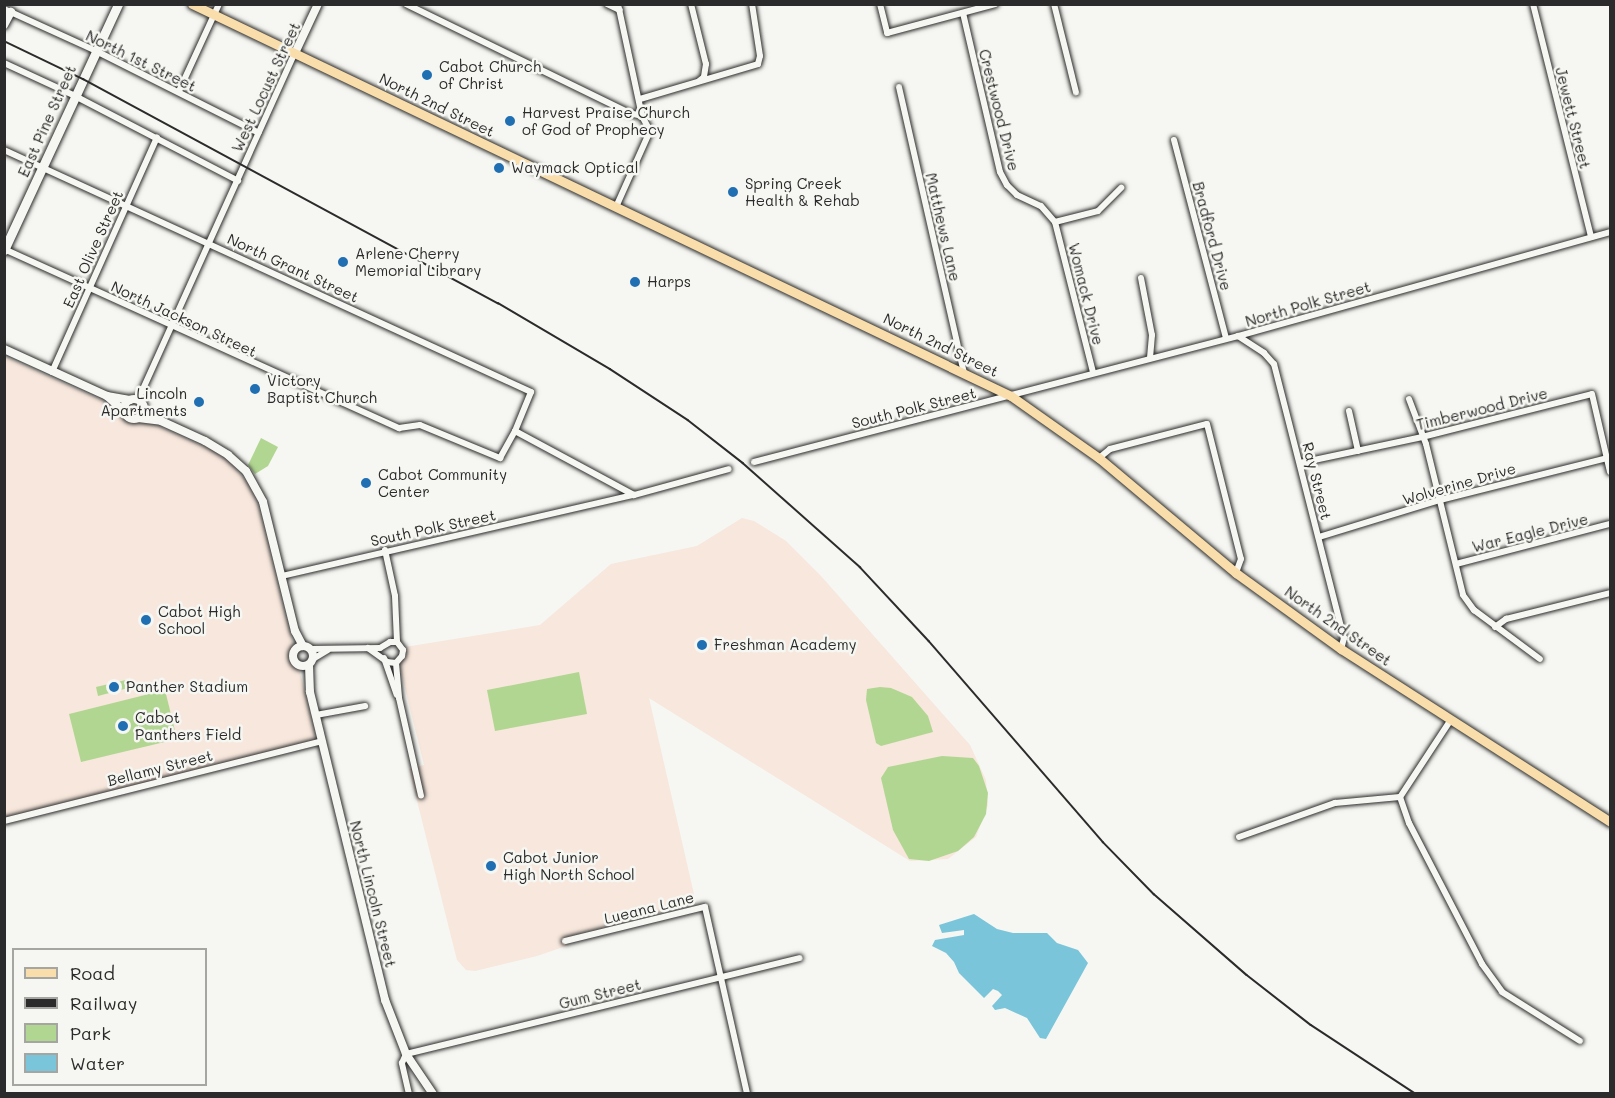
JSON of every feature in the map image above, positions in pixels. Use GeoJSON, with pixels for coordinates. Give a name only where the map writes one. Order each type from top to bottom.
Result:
{"type":"FeatureCollection","features":[{"type":"Feature","properties":{"kind":"main road","name":"East Pine Street"},"geometry":{"type":"LineString","coordinates":[[4,250],[118,4]]}},
{"type":"Feature","properties":{"kind":"main road","name":"North 2nd Street"},"geometry":{"type":"LineString","coordinates":[[192,4],[1011,396],[1099,458],[1236,573],[1341,649],[1450,721],[1611,822]]}},
{"type":"Feature","properties":{"kind":"street"},"geometry":{"type":"LineString","coordinates":[[179,92],[219,4]]}},
{"type":"Feature","properties":{"kind":"street","name":"West Locust Street"},"geometry":{"type":"LineString","coordinates":[[137,402],[318,4]]}},
{"type":"Feature","properties":{"kind":"street"},"geometry":{"type":"LineString","coordinates":[[406,4],[629,113],[642,116]]}},
{"type":"Feature","properties":{"kind":"street"},"geometry":{"type":"LineString","coordinates":[[607,4],[619,7],[642,116],[650,131],[616,207]]}},
{"type":"Feature","properties":{"kind":"street"},"geometry":{"type":"LineString","coordinates":[[691,4],[706,64],[712,72],[721,76]]}},
{"type":"Feature","properties":{"kind":"street"},"geometry":{"type":"LineString","coordinates":[[640,99],[758,64],[760,56],[752,4]]}},
{"type":"Feature","properties":{"kind":"street"},"geometry":{"type":"LineString","coordinates":[[880,4],[887,33],[995,4]]}},
{"type":"Feature","properties":{"kind":"street"},"geometry":{"type":"LineString","coordinates":[[1054,4],[1076,92]]}},
{"type":"Feature","properties":{"kind":"street","name":"Jewett Street"},"geometry":{"type":"LineString","coordinates":[[1533,4],[1591,237]]}},
{"type":"Feature","properties":{"kind":"street","name":"North 1st Street"},"geometry":{"type":"LineString","coordinates":[[8,11],[96,51],[260,133]]}},
{"type":"Feature","properties":{"kind":"street"},"geometry":{"type":"LineString","coordinates":[[4,25],[8,11]]}},
{"type":"Feature","properties":{"kind":"street","name":"Crestwood Drive"},"geometry":{"type":"LineString","coordinates":[[963,13],[1000,172],[1007,185],[1017,195],[1041,206],[1055,222]]}},
{"type":"Feature","properties":{"kind":"street"},"geometry":{"type":"LineString","coordinates":[[4,63],[157,137],[238,181]]}},
{"type":"Feature","properties":{"kind":"street"},"geometry":{"type":"LineString","coordinates":[[698,81],[704,76],[706,64]]}},
{"type":"Feature","properties":{"kind":"street","name":"Matthews Lane"},"geometry":{"type":"LineString","coordinates":[[898,87],[964,373]]}},
{"type":"Feature","properties":{"kind":"street","name":"East Olive Street"},"geometry":{"type":"LineString","coordinates":[[52,372],[157,137]]}},
{"type":"Feature","properties":{"kind":"street","name":"Bradford Drive"},"geometry":{"type":"LineString","coordinates":[[1174,140],[1226,338]]}},
{"type":"Feature","properties":{"kind":"street","name":"North Grant Street"},"geometry":{"type":"LineString","coordinates":[[4,150],[211,243],[531,392],[515,431]]}},
{"type":"Feature","properties":{"kind":"street"},"geometry":{"type":"LineString","coordinates":[[1055,222],[1098,210],[1121,188]]}},
{"type":"Feature","properties":{"kind":"street","name":"Womack Drive"},"geometry":{"type":"LineString","coordinates":[[1055,222],[1093,372]]}},
{"type":"Feature","properties":{"kind":"street","name":"North Polk Street"},"geometry":{"type":"LineString","coordinates":[[1011,396],[1093,372],[1238,336],[1611,232]]}},
{"type":"Feature","properties":{"kind":"street","name":"North Jackson Street"},"geometry":{"type":"LineString","coordinates":[[4,250],[399,428],[420,424],[500,458],[515,431]]}},
{"type":"Feature","properties":{"kind":"street"},"geometry":{"type":"LineString","coordinates":[[1141,278],[1152,335],[1150,357]]}},
{"type":"Feature","properties":{"kind":"street","name":"Ray Street"},"geometry":{"type":"LineString","coordinates":[[1238,336],[1264,353],[1274,364],[1344,638],[1341,649]]}},
{"type":"Feature","properties":{"kind":"street"},"geometry":{"type":"LineString","coordinates":[[4,349],[107,396],[137,402],[161,421],[217,447],[246,471],[263,502],[296,631],[304,647],[308,663]]}},
{"type":"Feature","properties":{"kind":"street","name":"Timberwood Drive"},"geometry":{"type":"LineString","coordinates":[[1300,463],[1422,437],[1592,394],[1611,472]]}},
{"type":"Feature","properties":{"kind":"street"},"geometry":{"type":"LineString","coordinates":[[107,396],[131,418],[161,421]]}},
{"type":"Feature","properties":{"kind":"street","name":"South Polk Street"},"geometry":{"type":"LineString","coordinates":[[754,462],[1011,396]]}},
{"type":"Feature","properties":{"kind":"street"},"geometry":{"type":"LineString","coordinates":[[1409,399],[1440,500],[1463,595],[1474,610],[1540,659]]}},
{"type":"Feature","properties":{"kind":"street"},"geometry":{"type":"LineString","coordinates":[[125,412],[125,405],[137,402]]}},
{"type":"Feature","properties":{"kind":"street"},"geometry":{"type":"LineString","coordinates":[[137,402],[143,412],[138,418]]}},
{"type":"Feature","properties":{"kind":"street"},"geometry":{"type":"LineString","coordinates":[[1349,411],[1358,451]]}},
{"type":"Feature","properties":{"kind":"street"},"geometry":{"type":"LineString","coordinates":[[1099,458],[1110,449],[1207,424],[1241,559],[1236,573]]}},
{"type":"Feature","properties":{"kind":"street"},"geometry":{"type":"LineString","coordinates":[[515,431],[634,495]]}},
{"type":"Feature","properties":{"kind":"street","name":"Wolverine Drive"},"geometry":{"type":"LineString","coordinates":[[1318,537],[1440,500],[1607,458]]}},
{"type":"Feature","properties":{"kind":"street","name":"South Polk Street"},"geometry":{"type":"LineString","coordinates":[[282,576],[386,550],[634,495],[729,469]]}},
{"type":"Feature","properties":{"kind":"street","name":"War Eagle Drive"},"geometry":{"type":"LineString","coordinates":[[1456,564],[1611,524]]}},
{"type":"Feature","properties":{"kind":"street"},"geometry":{"type":"LineString","coordinates":[[386,550],[395,596],[393,642],[403,653],[396,663],[399,698],[421,796]]}},
{"type":"Feature","properties":{"kind":"street"},"geometry":{"type":"LineString","coordinates":[[1495,627],[1506,620],[1611,593]]}},
{"type":"Feature","properties":{"kind":"street"},"geometry":{"type":"LineString","coordinates":[[328,650],[308,663],[296,664],[293,658],[294,652],[304,647],[328,650],[348,646],[368,648],[383,647],[393,642]]}},
{"type":"Feature","properties":{"kind":"street"},"geometry":{"type":"LineString","coordinates":[[383,647],[383,657],[399,698]]}},
{"type":"Feature","properties":{"kind":"street"},"geometry":{"type":"LineString","coordinates":[[368,648],[387,662],[396,663]]}},
{"type":"Feature","properties":{"kind":"street","name":"North Lincoln Street"},"geometry":{"type":"LineString","coordinates":[[308,663],[310,692],[386,999],[406,1054],[433,1094]]}},
{"type":"Feature","properties":{"kind":"street"},"geometry":{"type":"LineString","coordinates":[[316,716],[365,706]]}},
{"type":"Feature","properties":{"kind":"street"},"geometry":{"type":"LineString","coordinates":[[1400,797],[1450,721]]}},
{"type":"Feature","properties":{"kind":"street","name":"Bellamy Street"},"geometry":{"type":"LineString","coordinates":[[4,821],[322,741]]}},
{"type":"Feature","properties":{"kind":"street"},"geometry":{"type":"LineString","coordinates":[[1239,837],[1335,803],[1400,797]]}},
{"type":"Feature","properties":{"kind":"street"},"geometry":{"type":"LineString","coordinates":[[1400,797],[1409,823],[1482,964],[1502,992],[1580,1041]]}},
{"type":"Feature","properties":{"kind":"street","name":"Lueana Lane"},"geometry":{"type":"LineString","coordinates":[[565,941],[705,907],[721,976]]}},
{"type":"Feature","properties":{"kind":"street","name":"Gum Street"},"geometry":{"type":"LineString","coordinates":[[406,1054],[799,958]]}},
{"type":"Feature","properties":{"kind":"street"},"geometry":{"type":"LineString","coordinates":[[721,976],[747,1094]]}},
{"type":"Feature","properties":{"kind":"street"},"geometry":{"type":"LineString","coordinates":[[406,1054],[402,1063],[409,1094]]}},
{"type":"Feature","properties":{"kind":"shaded area","name":"Cabot High School"},"geometry":{"type":"Polygon","coordinates":[[[4,356],[214,451],[234,466],[249,485],[259,507],[315,733],[313,740],[5,819],[4,356]]]}},
{"type":"Feature","properties":{"kind":"shaded area"},"geometry":{"type":"Polygon","coordinates":[[[742,518],[754,521],[786,541],[821,576],[970,745],[986,780],[988,805],[976,837],[948,859],[910,861],[649,698],[696,903],[567,937],[569,945],[537,956],[475,971],[466,970],[457,960],[409,769],[424,765],[400,668],[399,648],[540,625],[611,564],[697,546],[742,518]]]}},
{"type":"Feature","properties":{"kind":"green space"},"geometry":{"type":"Polygon","coordinates":[[[261,438],[278,447],[268,466],[255,474],[248,465],[261,438]]]}},
{"type":"Feature","properties":{"kind":"green space"},"geometry":{"type":"Polygon","coordinates":[[[579,672],[587,714],[495,731],[487,690],[579,672]]]}},
{"type":"Feature","properties":{"kind":"green space","name":"Panther Stadium"},"geometry":{"type":"Polygon","coordinates":[[[130,679],[132,687],[98,696],[96,687],[130,679]]]}},
{"type":"Feature","properties":{"kind":"green space"},"geometry":{"type":"Polygon","coordinates":[[[891,688],[912,697],[928,716],[933,732],[881,746],[876,743],[866,700],[867,689],[891,688]]]}},
{"type":"Feature","properties":{"kind":"green space","name":"Cabot Panthers Field"},"geometry":{"type":"Polygon","coordinates":[[[165,690],[177,739],[81,762],[69,714],[165,690]]]}},
{"type":"Feature","properties":{"kind":"green space"},"geometry":{"type":"Polygon","coordinates":[[[942,756],[973,758],[979,766],[988,793],[986,814],[974,837],[958,851],[929,861],[909,859],[893,830],[881,778],[888,767],[942,756]]]}},
{"type":"Feature","properties":{"kind":"water"},"geometry":{"type":"Polygon","coordinates":[[[974,914],[997,929],[1013,933],[1047,933],[1057,943],[1078,950],[1088,963],[1046,1039],[1040,1038],[1027,1018],[1005,1008],[995,1010],[992,1006],[1002,995],[993,989],[984,998],[959,973],[954,962],[946,953],[932,946],[935,940],[964,935],[964,930],[942,933],[939,925],[974,914]]]}},
{"type":"Feature","properties":{"kind":"railway"},"geometry":{"type":"LineString","coordinates":[[4,41],[83,79],[498,303],[610,369],[688,420],[743,463],[860,567],[929,641],[1103,842],[1154,894],[1247,975],[1311,1025],[1416,1094]]}},
{"type":"Feature","properties":{"kind":"place","name":"Cabot Church of Christ"},"geometry":{"type":"Point","coordinates":[427,75]}},
{"type":"Feature","properties":{"kind":"place","name":"Harvest Praise Church of God of Prophecy"},"geometry":{"type":"Point","coordinates":[510,121]}},
{"type":"Feature","properties":{"kind":"place","name":"Waymack Optical"},"geometry":{"type":"Point","coordinates":[499,168]}},
{"type":"Feature","properties":{"kind":"place","name":"Spring Creek Health & Rehab"},"geometry":{"type":"Point","coordinates":[733,192]}},
{"type":"Feature","properties":{"kind":"place","name":"Arlene Cherry Memorial Library"},"geometry":{"type":"Point","coordinates":[343,262]}},
{"type":"Feature","properties":{"kind":"place","name":"Harps"},"geometry":{"type":"Point","coordinates":[635,282]}},
{"type":"Feature","properties":{"kind":"place","name":"Victory Baptist Church"},"geometry":{"type":"Point","coordinates":[255,389]}},
{"type":"Feature","properties":{"kind":"place","name":"Lincoln Apartments"},"geometry":{"type":"Point","coordinates":[199,402]}},
{"type":"Feature","properties":{"kind":"place","name":"Cabot Community Center"},"geometry":{"type":"Point","coordinates":[366,483]}},
{"type":"Feature","properties":{"kind":"place","name":"Cabot High School"},"geometry":{"type":"Point","coordinates":[146,620]}},
{"type":"Feature","properties":{"kind":"place","name":"Freshman Academy"},"geometry":{"type":"Point","coordinates":[702,645]}},
{"type":"Feature","properties":{"kind":"place","name":"Panther Stadium"},"geometry":{"type":"Point","coordinates":[114,687]}},
{"type":"Feature","properties":{"kind":"place","name":"Cabot Panthers Field"},"geometry":{"type":"Point","coordinates":[123,726]}},
{"type":"Feature","properties":{"kind":"place","name":"Cabot Junior High North School"},"geometry":{"type":"Point","coordinates":[491,866]}}]}
